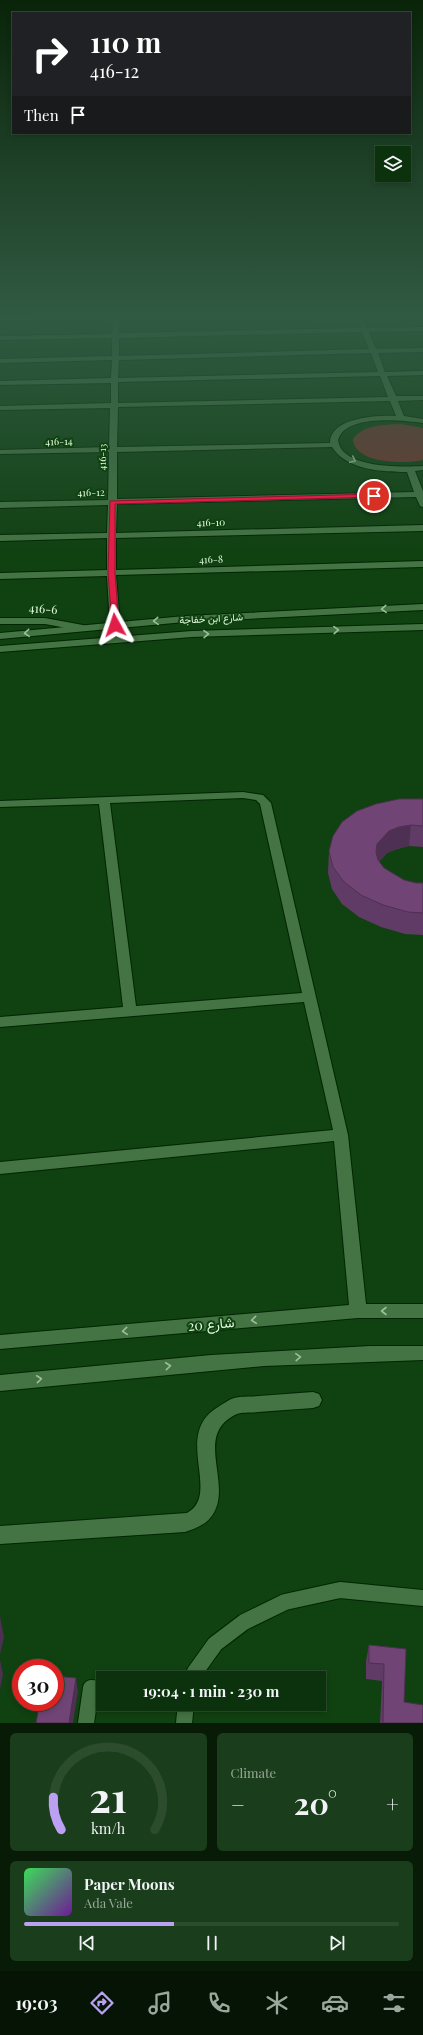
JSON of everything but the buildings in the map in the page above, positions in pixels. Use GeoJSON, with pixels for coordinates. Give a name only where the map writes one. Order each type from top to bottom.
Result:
{"type":"FeatureCollection","features":[{"type":"Feature","properties":{"kind":"street","name":"416-13"},"geometry":{"type":"LineString","coordinates":[[114,394],[111,573],[115,625]]}},
{"type":"Feature","properties":{"kind":"street"},"geometry":{"type":"LineString","coordinates":[[392,394],[401,418]]}},
{"type":"Feature","properties":{"kind":"street"},"geometry":{"type":"LineString","coordinates":[[0,408],[423,398]]}},
{"type":"Feature","properties":{"kind":"street"},"geometry":{"type":"LineString","coordinates":[[423,421],[401,418],[377,418],[351,424],[337,434],[334,445],[347,457],[370,466],[410,470],[423,468]]}},
{"type":"Feature","properties":{"kind":"street","name":"416-14"},"geometry":{"type":"LineString","coordinates":[[0,452],[334,445]]}},
{"type":"Feature","properties":{"kind":"street"},"geometry":{"type":"LineString","coordinates":[[410,470],[421,494],[423,504]]}},
{"type":"Feature","properties":{"kind":"street","name":"416-12"},"geometry":{"type":"LineString","coordinates":[[0,505],[421,494]]}},
{"type":"Feature","properties":{"kind":"street","name":"416-10"},"geometry":{"type":"LineString","coordinates":[[0,538],[423,528]]}},
{"type":"Feature","properties":{"kind":"street","name":"416-8"},"geometry":{"type":"LineString","coordinates":[[0,576],[423,564]]}},
{"type":"Feature","properties":{"kind":"street","name":"شارع ابن خفاجة"},"geometry":{"type":"LineString","coordinates":[[0,636],[185,619],[423,607]]}},
{"type":"Feature","properties":{"kind":"street","name":"416-6"},"geometry":{"type":"LineString","coordinates":[[0,621],[45,621],[83,628]]}},
{"type":"Feature","properties":{"kind":"street","name":"شارع ابن خفاجة"},"geometry":{"type":"LineString","coordinates":[[0,650],[192,634],[423,627]]}},
{"type":"Feature","properties":{"kind":"street"},"geometry":{"type":"LineString","coordinates":[[83,628],[88,642]]}},
{"type":"Feature","properties":{"kind":"street"},"geometry":{"type":"LineString","coordinates":[[0,804],[243,795],[259,797],[265,803],[341,1136],[358,1311]]}},
{"type":"Feature","properties":{"kind":"street"},"geometry":{"type":"LineString","coordinates":[[104,800],[130,1012]]}},
{"type":"Feature","properties":{"kind":"street"},"geometry":{"type":"LineString","coordinates":[[0,1022],[309,997]]}},
{"type":"Feature","properties":{"kind":"street"},"geometry":{"type":"LineString","coordinates":[[0,1168],[341,1136]]}},
{"type":"Feature","properties":{"kind":"street","name":"شارع 20"},"geometry":{"type":"LineString","coordinates":[[0,1342],[358,1311],[423,1311]]}},
{"type":"Feature","properties":{"kind":"street"},"geometry":{"type":"LineString","coordinates":[[0,1383],[226,1361],[368,1353],[423,1353]]}},
{"type":"Feature","properties":{"kind":"street"},"geometry":{"type":"LineString","coordinates":[[0,1534],[185,1523],[199,1516],[207,1504],[210,1490],[205,1440],[208,1429],[214,1419],[224,1411],[235,1406],[312,1400]]}},
{"type":"Feature","properties":{"kind":"lane"},"geometry":{"type":"LineString","coordinates":[[196,1671],[214,1644],[244,1622],[285,1602],[340,1590],[423,1598]]}},
{"type":"Feature","properties":{"kind":"lane"},"geometry":{"type":"LineString","coordinates":[[86,1723],[92,1688],[96,1688]]}},
{"type":"Feature","properties":{"kind":"lane"},"geometry":{"type":"LineString","coordinates":[[184,1723],[185,1711]]}},
{"type":"Feature","properties":{"kind":"shaded area"},"geometry":{"type":"Polygon","coordinates":[[[401,424],[423,428],[423,460],[393,462],[371,458],[362,453],[356,447],[353,439],[363,430],[375,426],[401,424]]]}},
{"type":"Feature","properties":{"kind":"route"},"geometry":{"type":"LineString","coordinates":[[115,625],[111,573],[112,502],[374,496]]}}]}
